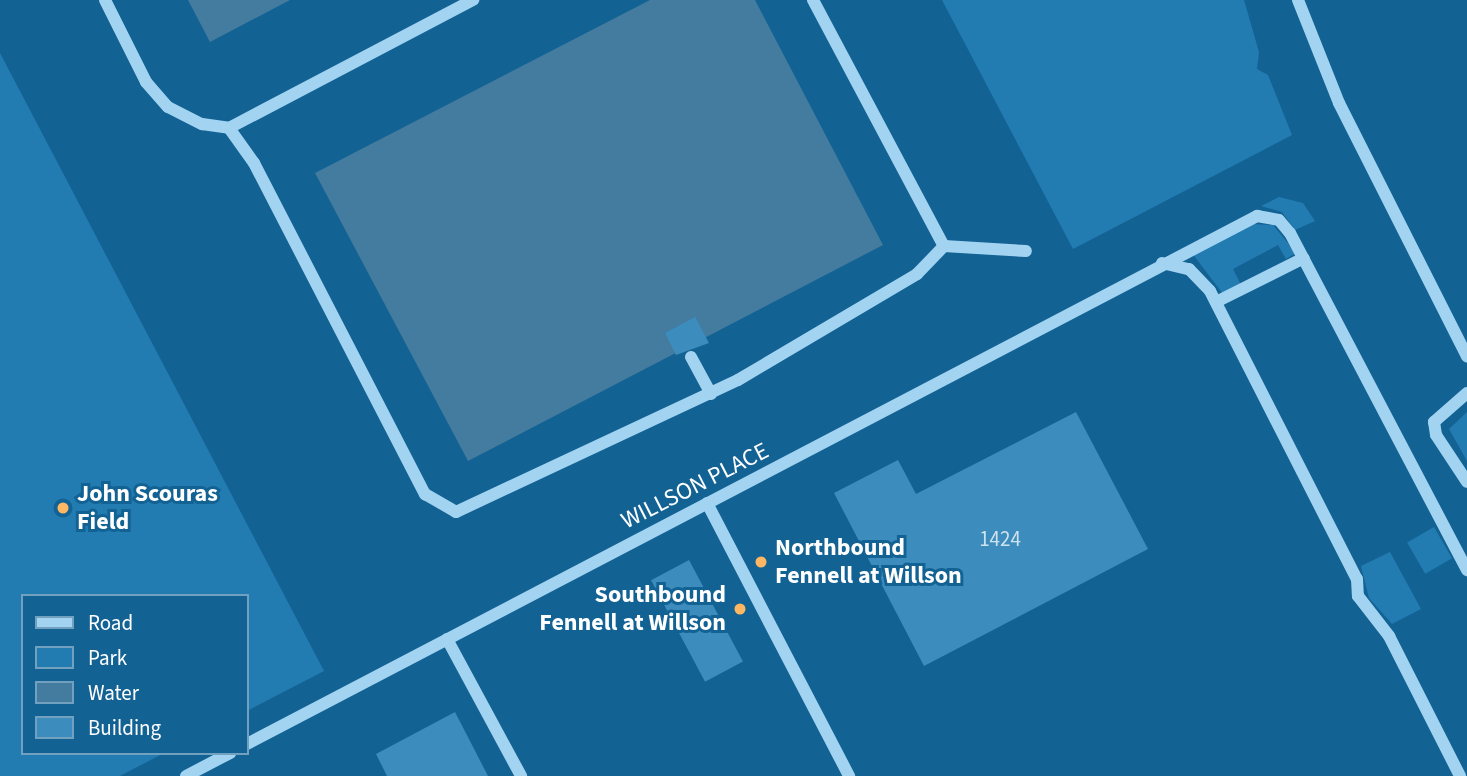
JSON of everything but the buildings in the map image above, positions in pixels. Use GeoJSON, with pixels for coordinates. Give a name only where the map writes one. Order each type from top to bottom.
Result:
{"type":"FeatureCollection","features":[{"type":"Feature","properties":{"kind":"street"},"geometry":{"type":"LineString","coordinates":[[105,0],[146,82],[168,107],[229,128],[437,506],[468,509],[711,394],[917,274],[944,246],[1027,251]]}},
{"type":"Feature","properties":{"kind":"street"},"geometry":{"type":"LineString","coordinates":[[229,128],[472,0]]}},
{"type":"Feature","properties":{"kind":"street"},"geometry":{"type":"LineString","coordinates":[[813,0],[944,246]]}},
{"type":"Feature","properties":{"kind":"street"},"geometry":{"type":"LineString","coordinates":[[1298,0],[1339,103],[1467,356]]}},
{"type":"Feature","properties":{"kind":"street","name":"WILLSON PLACE"},"geometry":{"type":"LineString","coordinates":[[248,743],[1162,263],[1257,216],[1279,220],[1304,258]]}},
{"type":"Feature","properties":{"kind":"street"},"geometry":{"type":"LineString","coordinates":[[1213,297],[1304,258],[1467,570]]}},
{"type":"Feature","properties":{"kind":"street"},"geometry":{"type":"LineString","coordinates":[[1162,263],[1189,269],[1213,297],[1357,579],[1358,596],[1389,636],[1460,776]]}},
{"type":"Feature","properties":{"kind":"street"},"geometry":{"type":"LineString","coordinates":[[691,357],[711,394]]}},
{"type":"Feature","properties":{"kind":"street"},"geometry":{"type":"LineString","coordinates":[[1467,393],[1434,422],[1436,435],[1467,482]]}},
{"type":"Feature","properties":{"kind":"street"},"geometry":{"type":"LineString","coordinates":[[707,503],[849,776]]}},
{"type":"Feature","properties":{"kind":"street"},"geometry":{"type":"LineString","coordinates":[[447,639],[521,776]]}},
{"type":"Feature","properties":{"kind":"street"},"geometry":{"type":"LineString","coordinates":[[186,776],[225,755]]}},
{"type":"Feature","properties":{"kind":"green space"},"geometry":{"type":"Polygon","coordinates":[[[942,0],[1244,0],[1259,52],[1257,69],[1268,75],[1292,135],[1073,249],[942,0]]]}},
{"type":"Feature","properties":{"kind":"green space"},"geometry":{"type":"Polygon","coordinates":[[[0,53],[324,671],[248,710],[248,594],[21,594],[21,755],[160,755],[120,776],[0,776],[0,53]]]}},
{"type":"Feature","properties":{"kind":"green space"},"geometry":{"type":"Polygon","coordinates":[[[1279,197],[1303,203],[1315,221],[1295,230],[1282,212],[1261,206],[1279,197]]]}},
{"type":"Feature","properties":{"kind":"green space"},"geometry":{"type":"Polygon","coordinates":[[[1251,224],[1273,225],[1296,253],[1286,259],[1278,245],[1233,269],[1241,285],[1223,294],[1192,253],[1251,224]]]}},
{"type":"Feature","properties":{"kind":"green space"},"geometry":{"type":"Polygon","coordinates":[[[1467,412],[1467,461],[1449,429],[1467,412]]]}},
{"type":"Feature","properties":{"kind":"green space"},"geometry":{"type":"Polygon","coordinates":[[[1434,527],[1452,558],[1425,574],[1407,542],[1434,527]]]}},
{"type":"Feature","properties":{"kind":"green space"},"geometry":{"type":"Polygon","coordinates":[[[1390,552],[1421,609],[1392,624],[1369,598],[1361,566],[1390,552]]]}},
{"type":"Feature","properties":{"kind":"water"},"geometry":{"type":"Polygon","coordinates":[[[188,0],[290,0],[210,42],[188,0]]]}},
{"type":"Feature","properties":{"kind":"water"},"geometry":{"type":"Polygon","coordinates":[[[650,0],[755,0],[883,245],[468,461],[315,173],[650,0]]]}},
{"type":"Feature","properties":{"kind":"place","name":"John Scouras Field"},"geometry":{"type":"Point","coordinates":[63,508]}},
{"type":"Feature","properties":{"kind":"place","name":"Northbound Fennell at Willson"},"geometry":{"type":"Point","coordinates":[761,562]}},
{"type":"Feature","properties":{"kind":"place","name":"Southbound Fennell at Willson"},"geometry":{"type":"Point","coordinates":[740,609]}}]}
